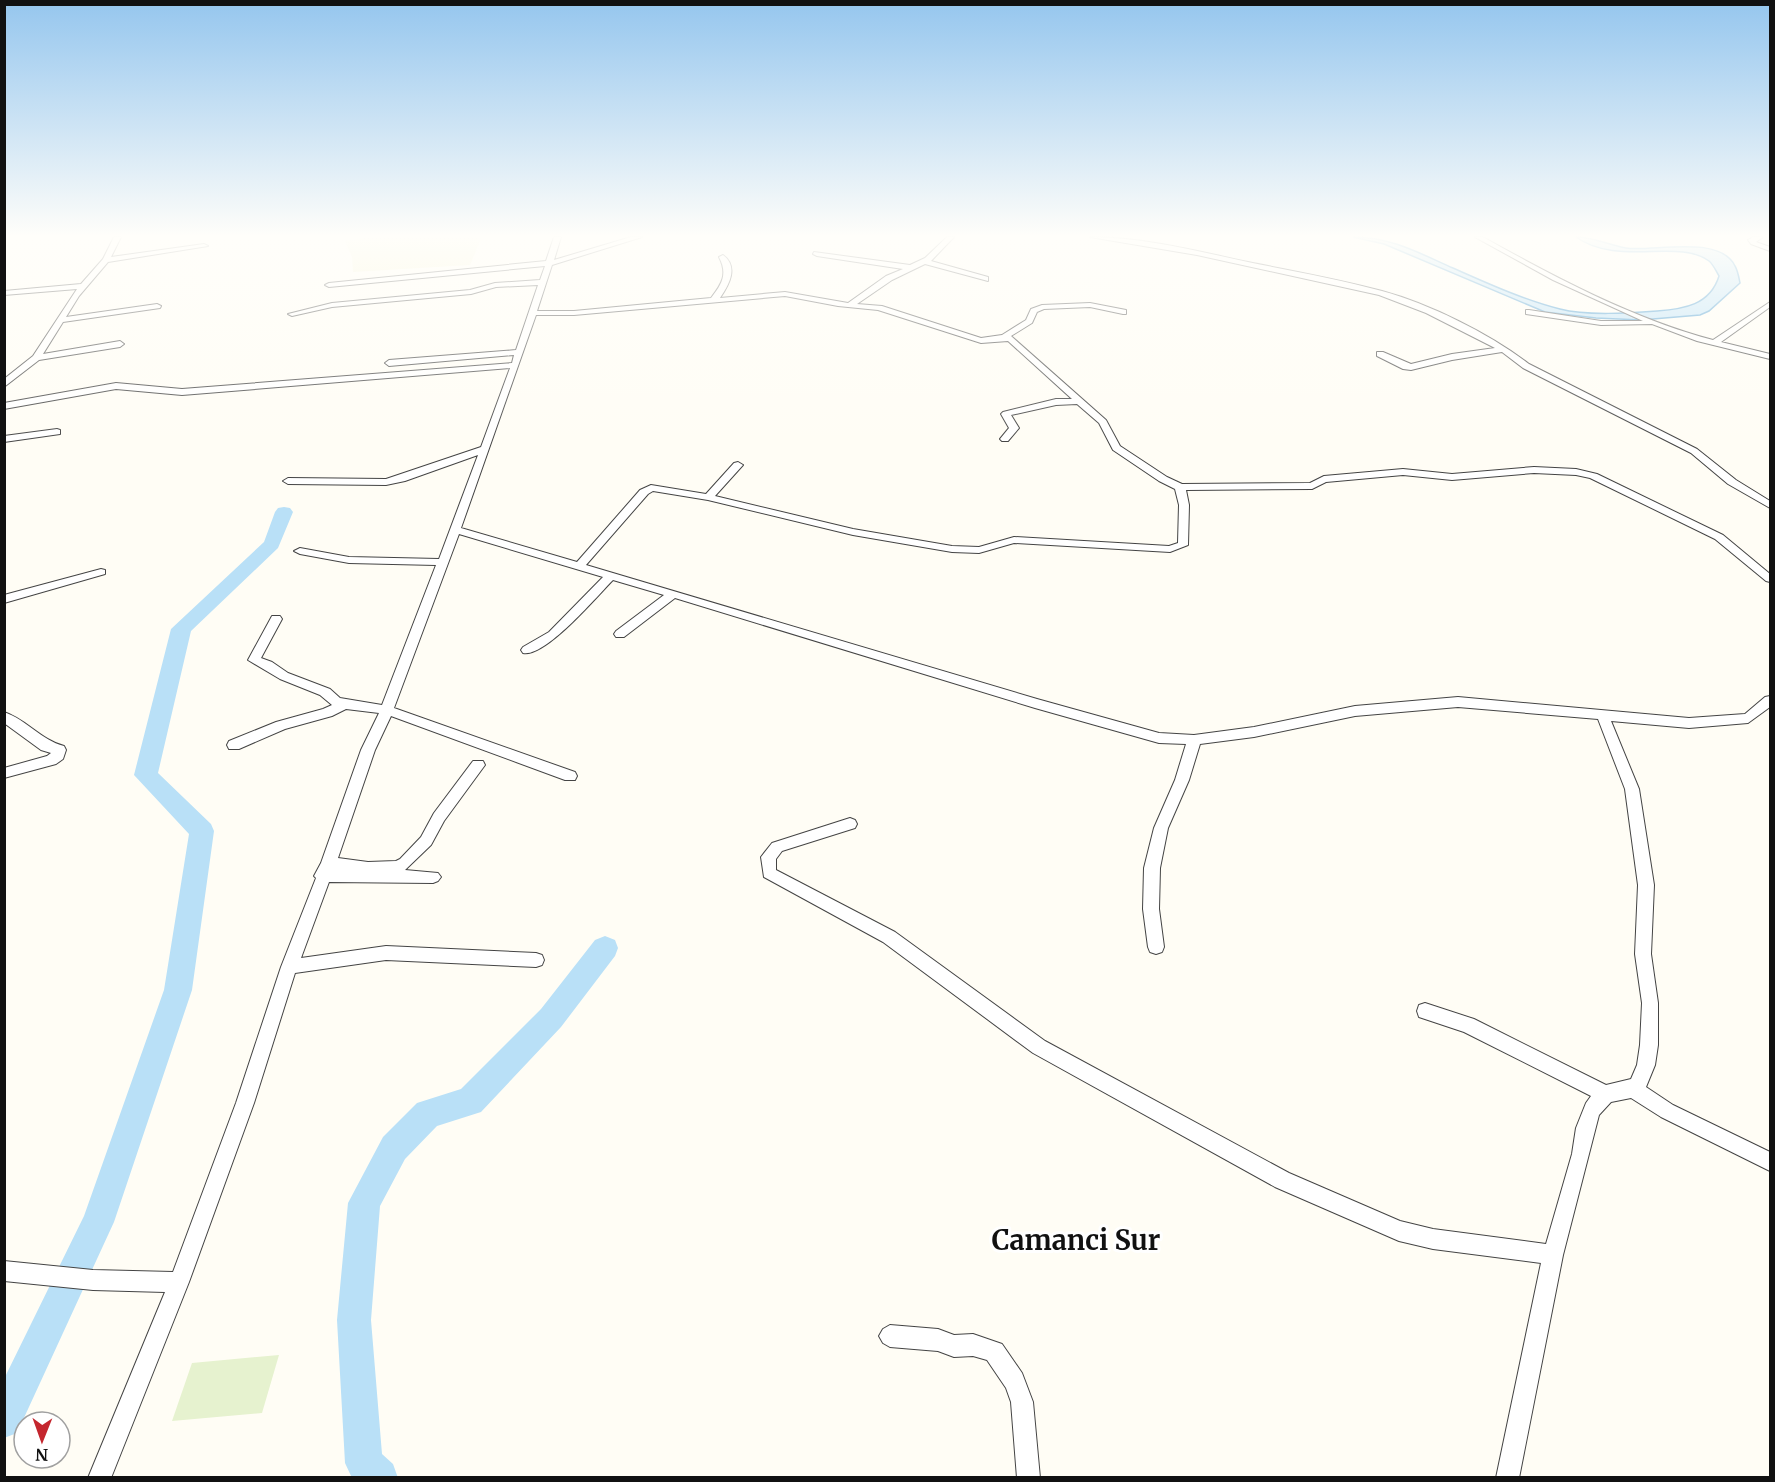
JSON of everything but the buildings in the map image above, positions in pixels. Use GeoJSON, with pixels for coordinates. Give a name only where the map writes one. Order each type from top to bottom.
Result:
{"type":"FeatureCollection","features":[{"type":"Feature","properties":{"kind":"street"},"geometry":{"type":"LineString","coordinates":[[4,384],[36,358],[69,306]]}},
{"type":"Feature","properties":{"kind":"street"},"geometry":{"type":"LineString","coordinates":[[59,320],[156,306]]}},
{"type":"Feature","properties":{"kind":"street"},"geometry":{"type":"LineString","coordinates":[[292,314],[327,306]]}},
{"type":"Feature","properties":{"kind":"street"},"geometry":{"type":"LineString","coordinates":[[99,1478],[179,1282],[245,1103],[289,967],[368,750],[387,710],[455,530],[534,306]]}},
{"type":"Feature","properties":{"kind":"street"},"geometry":{"type":"LineString","coordinates":[[531,313],[574,313],[653,306]]}},
{"type":"Feature","properties":{"kind":"street"},"geometry":{"type":"LineString","coordinates":[[861,306],[879,308],[981,341],[1004,337],[1029,321],[1034,311],[1042,307],[1055,306]]}},
{"type":"Feature","properties":{"kind":"street"},"geometry":{"type":"LineString","coordinates":[[1099,306],[1123,312]]}},
{"type":"Feature","properties":{"kind":"street"},"geometry":{"type":"LineString","coordinates":[[1416,306],[1504,349],[1526,366],[1694,450],[1732,482],[1770,504]]}},
{"type":"Feature","properties":{"kind":"street"},"geometry":{"type":"LineString","coordinates":[[1615,306],[1714,343],[1770,357]]}},
{"type":"Feature","properties":{"kind":"street"},"geometry":{"type":"LineString","coordinates":[[1714,343],[1767,306]]}},
{"type":"Feature","properties":{"kind":"street"},"geometry":{"type":"LineString","coordinates":[[1529,312],[1601,323],[1654,322]]}},
{"type":"Feature","properties":{"kind":"street"},"geometry":{"type":"LineString","coordinates":[[1004,337],[1011,339],[1102,422],[1116,448],[1163,480],[1180,487],[1312,486],[1324,479],[1403,472],[1452,477],[1534,470],[1576,472],[1593,476],[1719,537],[1770,579]]}},
{"type":"Feature","properties":{"kind":"street"},"geometry":{"type":"LineString","coordinates":[[36,358],[120,344]]}},
{"type":"Feature","properties":{"kind":"street"},"geometry":{"type":"LineString","coordinates":[[1380,354],[1412,367],[1452,357],[1504,349]]}},
{"type":"Feature","properties":{"kind":"street"},"geometry":{"type":"LineString","coordinates":[[389,363],[517,358]]}},
{"type":"Feature","properties":{"kind":"street"},"geometry":{"type":"LineString","coordinates":[[4,406],[116,386],[182,392],[517,358]]}},
{"type":"Feature","properties":{"kind":"street"},"geometry":{"type":"LineString","coordinates":[[1005,439],[1014,428],[1006,414],[1056,402],[1077,401]]}},
{"type":"Feature","properties":{"kind":"street"},"geometry":{"type":"LineString","coordinates":[[4,439],[57,432]]}},
{"type":"Feature","properties":{"kind":"street"},"geometry":{"type":"LineString","coordinates":[[288,481],[386,482],[401,479],[485,448]]}},
{"type":"Feature","properties":{"kind":"street"},"geometry":{"type":"LineString","coordinates":[[708,497],[738,465]]}},
{"type":"Feature","properties":{"kind":"street"},"geometry":{"type":"LineString","coordinates":[[578,567],[648,489],[656,488],[708,497],[853,532],[968,551],[1014,540],[1170,549],[1183,544],[1184,505],[1180,487]]}},
{"type":"Feature","properties":{"kind":"street"},"geometry":{"type":"LineString","coordinates":[[455,530],[1158,738],[1194,740],[1254,732],[1355,711],[1432,703],[1493,704],[1689,723],[1727,721],[1748,718],[1770,700]]}},
{"type":"Feature","properties":{"kind":"street"},"geometry":{"type":"LineString","coordinates":[[300,551],[349,560],[443,561]]}},
{"type":"Feature","properties":{"kind":"street"},"geometry":{"type":"LineString","coordinates":[[4,599],[101,572]]}},
{"type":"Feature","properties":{"kind":"street"},"geometry":{"type":"LineString","coordinates":[[527,650],[553,635],[610,576]]}},
{"type":"Feature","properties":{"kind":"street"},"geometry":{"type":"LineString","coordinates":[[620,634],[672,594]]}},
{"type":"Feature","properties":{"kind":"street"},"geometry":{"type":"LineString","coordinates":[[276,619],[254,660],[268,665],[284,676],[325,692],[334,701],[387,710],[570,776]]}},
{"type":"Feature","properties":{"kind":"street"},"geometry":{"type":"LineString","coordinates":[[234,745],[281,725],[327,713],[344,704]]}},
{"type":"Feature","properties":{"kind":"street"},"geometry":{"type":"LineString","coordinates":[[1425,1011],[1468,1025],[1606,1094],[1633,1089],[1642,1080],[1649,1045],[1650,1003],[1643,954],[1646,885],[1632,789],[1602,714]]}},
{"type":"Feature","properties":{"kind":"street"},"geometry":{"type":"LineString","coordinates":[[4,717],[15,722],[46,746],[59,750],[58,755],[51,760],[4,773]]}},
{"type":"Feature","properties":{"kind":"street"},"geometry":{"type":"LineString","coordinates":[[1156,947],[1151,909],[1152,868],[1161,828],[1182,780],[1194,740]]}},
{"type":"Feature","properties":{"kind":"street"},"geometry":{"type":"LineString","coordinates":[[326,869],[398,867],[405,863],[426,841],[439,817],[478,765]]}},
{"type":"Feature","properties":{"kind":"street"},"geometry":{"type":"LineString","coordinates":[[850,824],[777,847],[768,857],[769,873],[890,937],[1039,1047],[1282,1180],[1399,1231],[1433,1239],[1553,1255]]}},
{"type":"Feature","properties":{"kind":"street"},"geometry":{"type":"LineString","coordinates":[[326,869],[433,877]]}},
{"type":"Feature","properties":{"kind":"street"},"geometry":{"type":"LineString","coordinates":[[289,967],[386,953],[536,960]]}},
{"type":"Feature","properties":{"kind":"street"},"geometry":{"type":"LineString","coordinates":[[1633,1089],[1667,1111],[1770,1162]]}},
{"type":"Feature","properties":{"kind":"street"},"geometry":{"type":"LineString","coordinates":[[1507,1478],[1553,1255],[1581,1154],[1585,1128],[1592,1109],[1606,1094]]}},
{"type":"Feature","properties":{"kind":"street"},"geometry":{"type":"LineString","coordinates":[[4,1271],[60,1278],[179,1282]]}},
{"type":"Feature","properties":{"kind":"street"},"geometry":{"type":"LineString","coordinates":[[890,1336],[938,1340],[954,1346],[974,1345],[994,1352],[1014,1381],[1022,1402],[1029,1478]]}},
{"type":"Feature","properties":{"kind":"green space"},"geometry":{"type":"Polygon","coordinates":[[[279,1355],[262,1413],[172,1421],[192,1363],[279,1355]]]}},
{"type":"Feature","properties":{"kind":"water"},"geometry":{"type":"Polygon","coordinates":[[[1531,306],[1551,306],[1595,313],[1621,313],[1689,306],[1714,306],[1700,315],[1641,320],[1545,312],[1531,306]]]}},
{"type":"Feature","properties":{"kind":"waterway"},"geometry":{"type":"LineString","coordinates":[[4,1420],[98,1222],[178,990],[202,831],[146,775],[181,629],[272,544],[284,512]]}},
{"type":"Feature","properties":{"kind":"waterway"},"geometry":{"type":"LineString","coordinates":[[379,1478],[364,1463],[354,1320],[364,1203],[394,1148],[428,1114],[470,1101],[551,1018],[605,948]]}},
{"type":"Feature","properties":{"kind":"district","name":"Camanci Sur"},"geometry":{"type":"Point","coordinates":[1076,1240]}}]}
